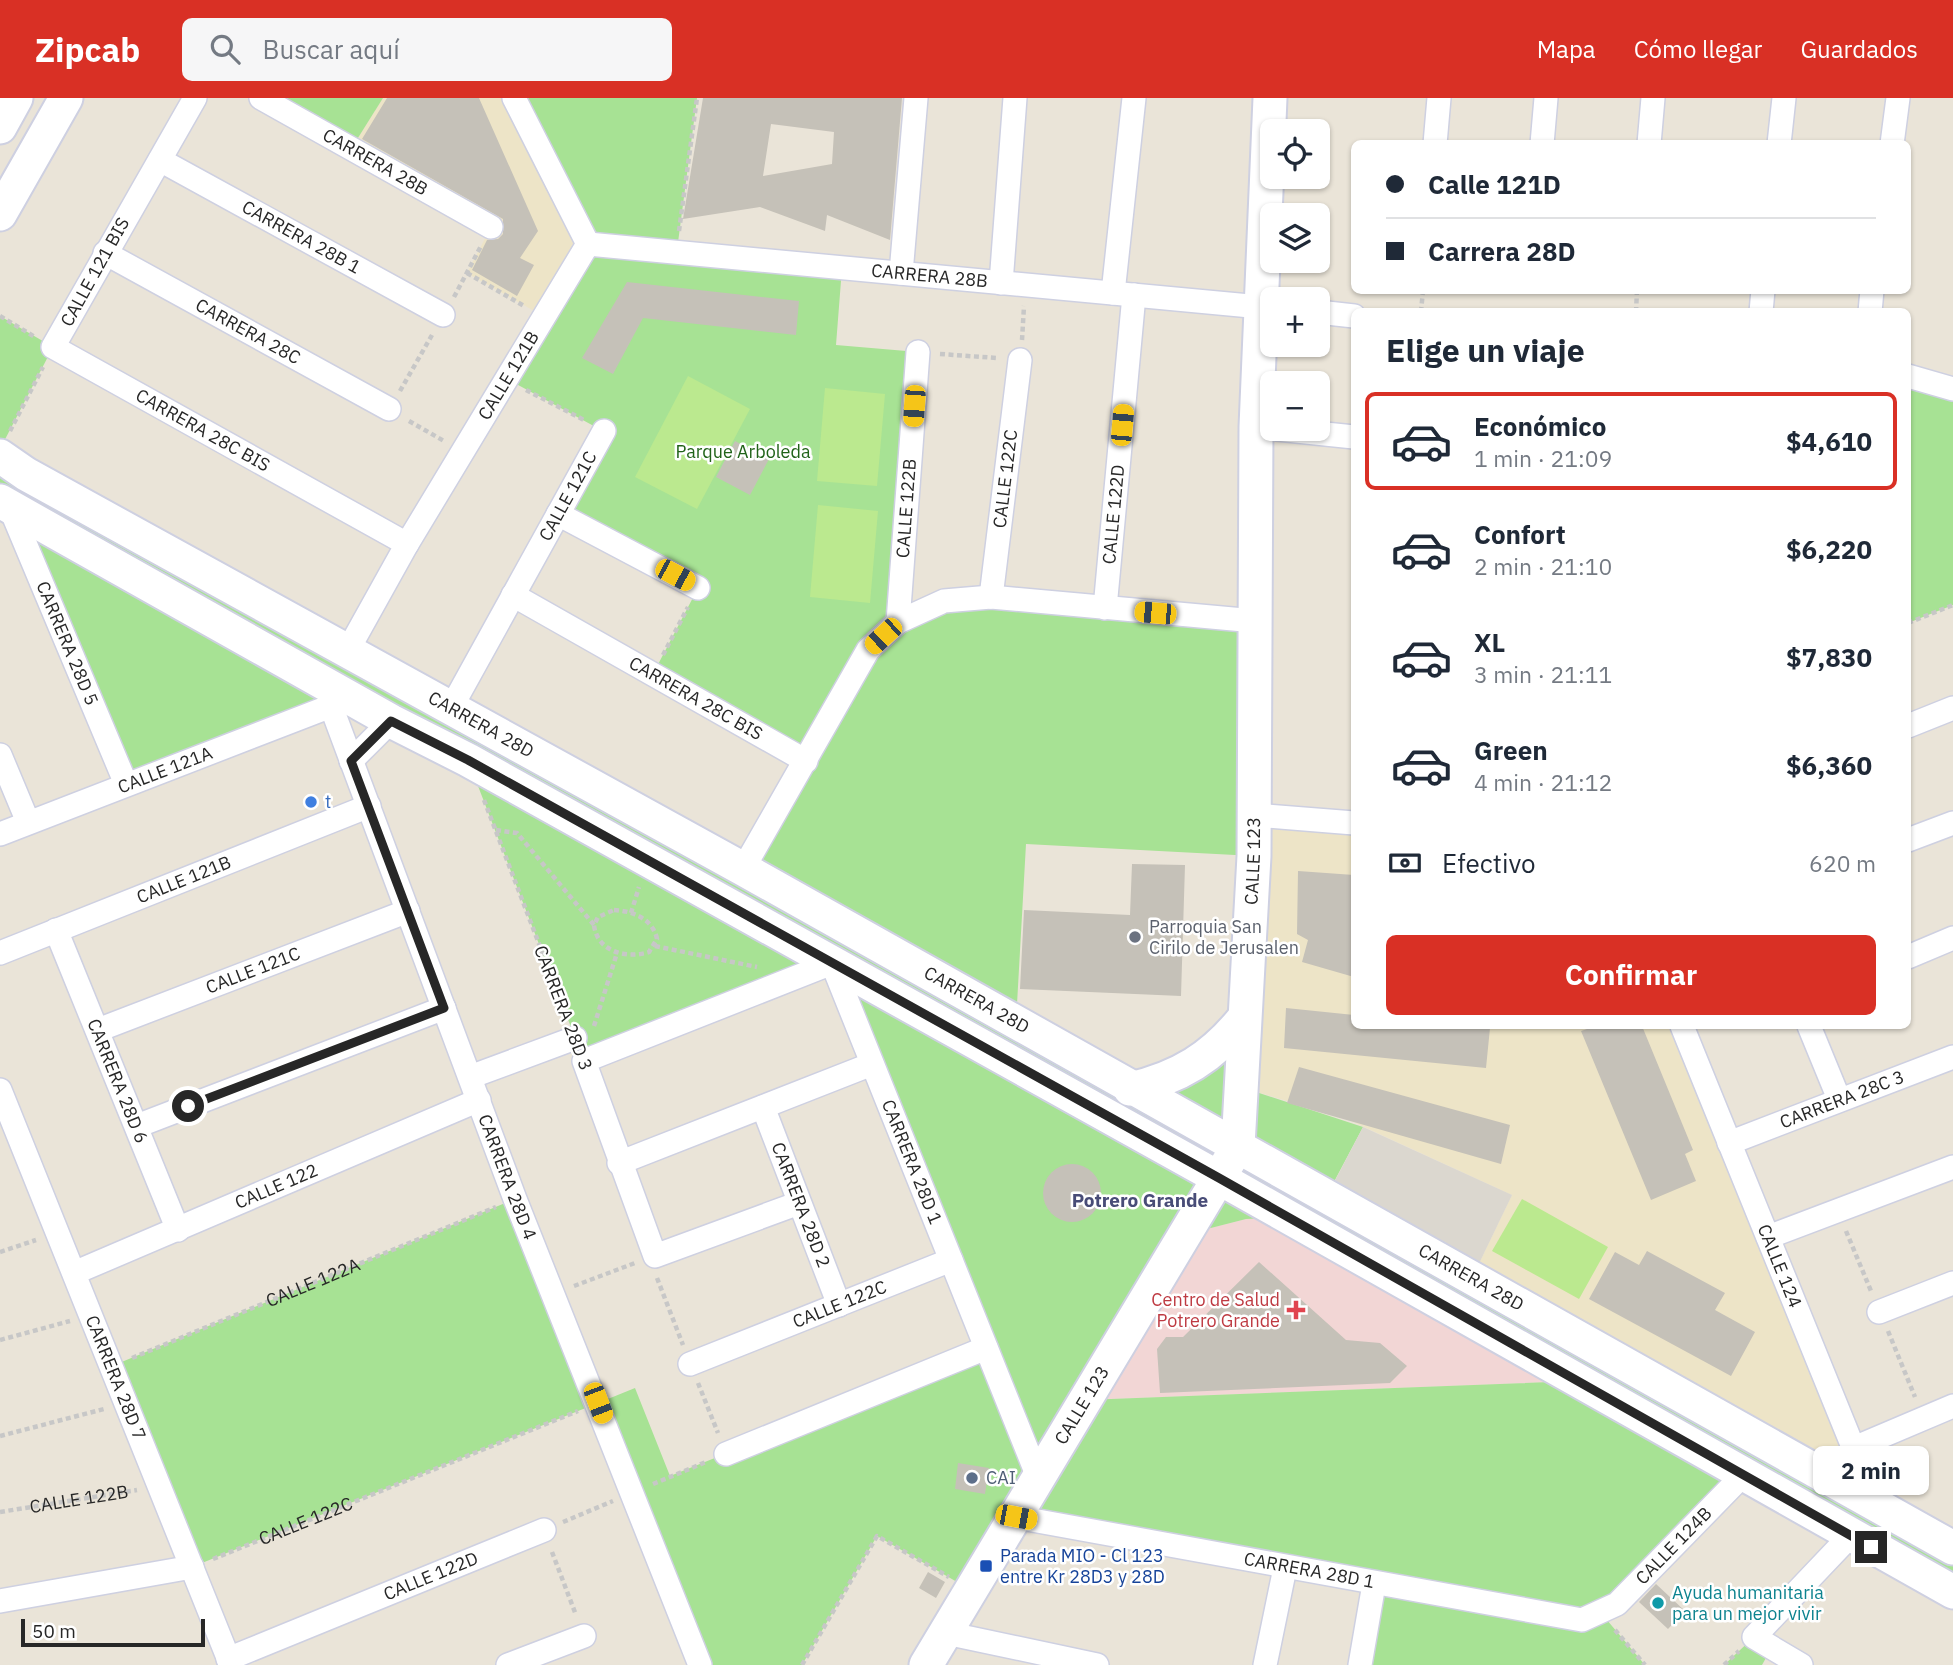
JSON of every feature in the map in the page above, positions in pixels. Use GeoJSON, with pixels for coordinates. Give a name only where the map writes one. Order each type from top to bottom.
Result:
{"type":"FeatureCollection","features":[{"type":"Feature","properties":{"kind":"street"},"geometry":{"type":"LineString","coordinates":[[0,127],[16,98]]}},
{"type":"Feature","properties":{"kind":"street"},"geometry":{"type":"LineString","coordinates":[[0,214],[66,98]]}},
{"type":"Feature","properties":{"kind":"street","name":"CALLE 121 BIS"},"geometry":{"type":"LineString","coordinates":[[54,347],[195,98]]}},
{"type":"Feature","properties":{"kind":"street","name":"CARRERA 28B"},"geometry":{"type":"LineString","coordinates":[[261,98],[491,227]]}},
{"type":"Feature","properties":{"kind":"street"},"geometry":{"type":"LineString","coordinates":[[514,98],[588,244]]}},
{"type":"Feature","properties":{"kind":"street"},"geometry":{"type":"LineString","coordinates":[[901,273],[916,98]]}},
{"type":"Feature","properties":{"kind":"street"},"geometry":{"type":"LineString","coordinates":[[1001,283],[1015,98]]}},
{"type":"Feature","properties":{"kind":"street"},"geometry":{"type":"LineString","coordinates":[[1123,294],[1134,98]]}},
{"type":"Feature","properties":{"kind":"street","name":"CALLE 123"},"geometry":{"type":"LineString","coordinates":[[1268,287],[1270,98]]}},
{"type":"Feature","properties":{"kind":"street"},"geometry":{"type":"LineString","coordinates":[[1436,140],[1439,98]]}},
{"type":"Feature","properties":{"kind":"street"},"geometry":{"type":"LineString","coordinates":[[1542,140],[1546,98]]}},
{"type":"Feature","properties":{"kind":"street"},"geometry":{"type":"LineString","coordinates":[[1649,140],[1653,98]]}},
{"type":"Feature","properties":{"kind":"street"},"geometry":{"type":"LineString","coordinates":[[1779,140],[1784,98]]}},
{"type":"Feature","properties":{"kind":"street"},"geometry":{"type":"LineString","coordinates":[[1893,140],[1898,98]]}},
{"type":"Feature","properties":{"kind":"street","name":"CARRERA 28B 1"},"geometry":{"type":"LineString","coordinates":[[160,160],[443,315]]}},
{"type":"Feature","properties":{"kind":"street","name":"CARRERA 28B"},"geometry":{"type":"LineString","coordinates":[[588,244],[676,250],[1260,306]]}},
{"type":"Feature","properties":{"kind":"street","name":"CALLE 121B"},"geometry":{"type":"LineString","coordinates":[[348,650],[407,544],[465,453],[543,316],[588,244]]}},
{"type":"Feature","properties":{"kind":"street","name":"CARRERA 28C"},"geometry":{"type":"LineString","coordinates":[[105,253],[389,410]]}},
{"type":"Feature","properties":{"kind":"street","name":"CALLE 122D"},"geometry":{"type":"LineString","coordinates":[[1105,608],[1123,294]]}},
{"type":"Feature","properties":{"kind":"street"},"geometry":{"type":"LineString","coordinates":[[1330,313],[1351,316]]}},
{"type":"Feature","properties":{"kind":"street","name":"CARRERA 28C BIS"},"geometry":{"type":"LineString","coordinates":[[54,347],[407,544]]}},
{"type":"Feature","properties":{"kind":"street","name":"CALLE 122B"},"geometry":{"type":"LineString","coordinates":[[898,622],[918,352]]}},
{"type":"Feature","properties":{"kind":"street","name":"CALLE 122C"},"geometry":{"type":"LineString","coordinates":[[991,597],[1020,360]]}},
{"type":"Feature","properties":{"kind":"street"},"geometry":{"type":"LineString","coordinates":[[1911,377],[1953,389]]}},
{"type":"Feature","properties":{"kind":"street","name":"CALLE 121C"},"geometry":{"type":"LineString","coordinates":[[451,708],[604,431]]}},
{"type":"Feature","properties":{"kind":"street"},"geometry":{"type":"LineString","coordinates":[[1330,434],[1351,437]]}},
{"type":"Feature","properties":{"kind":"street","name":"CALLE 123"},"geometry":{"type":"LineString","coordinates":[[926,1665],[1238,1146],[1255,815],[1255,621],[1267,441]]}},
{"type":"Feature","properties":{"kind":"street","name":"CARRERA 28D"},"geometry":{"type":"LineString","coordinates":[[3,446],[38,481],[743,869],[1130,1089],[1238,1146],[1953,1548]]}},
{"type":"Feature","properties":{"kind":"street","name":"CARRERA 28D"},"geometry":{"type":"LineString","coordinates":[[4,503],[330,695],[391,721],[468,760],[1219,1178],[1953,1592]]}},
{"type":"Feature","properties":{"kind":"street","name":"CARRERA 28D 5"},"geometry":{"type":"LineString","coordinates":[[4,503],[126,785]]}},
{"type":"Feature","properties":{"kind":"street"},"geometry":{"type":"LineString","coordinates":[[558,514],[698,588]]}},
{"type":"Feature","properties":{"kind":"street","name":"CARRERA 28C BIS"},"geometry":{"type":"LineString","coordinates":[[513,595],[806,761]]}},
{"type":"Feature","properties":{"kind":"street"},"geometry":{"type":"LineString","coordinates":[[743,869],[868,650],[898,622],[944,601],[991,597],[1255,621]]}},
{"type":"Feature","properties":{"kind":"street","name":"CARRERA 28D 4"},"geometry":{"type":"LineString","coordinates":[[330,695],[351,761],[515,1199],[700,1665]]}},
{"type":"Feature","properties":{"kind":"street","name":"CALLE 121A"},"geometry":{"type":"LineString","coordinates":[[0,834],[126,785],[330,695]]}},
{"type":"Feature","properties":{"kind":"street"},"geometry":{"type":"LineString","coordinates":[[1911,725],[1953,708]]}},
{"type":"Feature","properties":{"kind":"street"},"geometry":{"type":"LineString","coordinates":[[351,761],[391,721]]}},
{"type":"Feature","properties":{"kind":"street"},"geometry":{"type":"LineString","coordinates":[[0,755],[28,822]]}},
{"type":"Feature","properties":{"kind":"street","name":"CALLE 121B"},"geometry":{"type":"LineString","coordinates":[[0,953],[369,806]]}},
{"type":"Feature","properties":{"kind":"street"},"geometry":{"type":"LineString","coordinates":[[1255,815],[1351,823]]}},
{"type":"Feature","properties":{"kind":"street"},"geometry":{"type":"LineString","coordinates":[[1911,839],[1953,823]]}},
{"type":"Feature","properties":{"kind":"street","name":"CALLE 121C"},"geometry":{"type":"LineString","coordinates":[[98,1030],[408,911]]}},
{"type":"Feature","properties":{"kind":"street","name":"CARRERA 28D 6"},"geometry":{"type":"LineString","coordinates":[[56,930],[178,1230]]}},
{"type":"Feature","properties":{"kind":"street"},"geometry":{"type":"LineString","coordinates":[[1911,956],[1953,939]]}},
{"type":"Feature","properties":{"kind":"street"},"geometry":{"type":"LineString","coordinates":[[584,1060],[832,962]]}},
{"type":"Feature","properties":{"kind":"street","name":"CARRERA 28D 1"},"geometry":{"type":"LineString","coordinates":[[832,962],[1038,1477]]}},
{"type":"Feature","properties":{"kind":"street"},"geometry":{"type":"LineString","coordinates":[[137,1126],[444,1008]]}},
{"type":"Feature","properties":{"kind":"street"},"geometry":{"type":"LineString","coordinates":[[1130,1089],[1183,1072],[1227,1040],[1244,1018]]}},
{"type":"Feature","properties":{"kind":"street","name":"CALLE 124"},"geometry":{"type":"LineString","coordinates":[[1683,1029],[1877,1506]]}},
{"type":"Feature","properties":{"kind":"street"},"geometry":{"type":"LineString","coordinates":[[1810,1029],[1839,1099]]}},
{"type":"Feature","properties":{"kind":"street"},"geometry":{"type":"LineString","coordinates":[[470,1077],[575,1038]]}},
{"type":"Feature","properties":{"kind":"street","name":"CARRERA 28C 3"},"geometry":{"type":"LineString","coordinates":[[1730,1143],[1953,1057]]}},
{"type":"Feature","properties":{"kind":"street","name":"CARRERA 28D 3"},"geometry":{"type":"LineString","coordinates":[[584,1060],[620,1163],[646,1259]]}},
{"type":"Feature","properties":{"kind":"street"},"geometry":{"type":"LineString","coordinates":[[620,1163],[873,1064]]}},
{"type":"Feature","properties":{"kind":"street","name":"CARRERA 28D 7"},"geometry":{"type":"LineString","coordinates":[[0,1090],[9,1136],[58,1233],[229,1662]]}},
{"type":"Feature","properties":{"kind":"street","name":"CALLE 122"},"geometry":{"type":"LineString","coordinates":[[74,1273],[478,1100]]}},
{"type":"Feature","properties":{"kind":"street","name":"CARRERA 28D 2"},"geometry":{"type":"LineString","coordinates":[[763,1107],[839,1305]]}},
{"type":"Feature","properties":{"kind":"street"},"geometry":{"type":"LineString","coordinates":[[1768,1237],[1953,1167]]}},
{"type":"Feature","properties":{"kind":"street"},"geometry":{"type":"LineString","coordinates":[[646,1259],[799,1203]]}},
{"type":"Feature","properties":{"kind":"street","name":"CALLE 122C"},"geometry":{"type":"LineString","coordinates":[[690,1364],[951,1260]]}},
{"type":"Feature","properties":{"kind":"street"},"geometry":{"type":"LineString","coordinates":[[1880,1312],[1953,1283]]}},
{"type":"Feature","properties":{"kind":"street"},"geometry":{"type":"LineString","coordinates":[[726,1454],[986,1349]]}},
{"type":"Feature","properties":{"kind":"street"},"geometry":{"type":"LineString","coordinates":[[1854,1448],[1953,1406]]}},
{"type":"Feature","properties":{"kind":"street","name":"CALLE 124B"},"geometry":{"type":"LineString","coordinates":[[1600,1613],[1617,1604],[1744,1474]]}},
{"type":"Feature","properties":{"kind":"street","name":"CARRERA 28D 1"},"geometry":{"type":"LineString","coordinates":[[1016,1517],[1581,1620],[1600,1613]]}},
{"type":"Feature","properties":{"kind":"street","name":"CALLE 122D"},"geometry":{"type":"LineString","coordinates":[[229,1662],[544,1530]]}},
{"type":"Feature","properties":{"kind":"street"},"geometry":{"type":"LineString","coordinates":[[1801,1665],[1754,1637],[1850,1536]]}},
{"type":"Feature","properties":{"kind":"street"},"geometry":{"type":"LineString","coordinates":[[0,1601],[192,1567]]}},
{"type":"Feature","properties":{"kind":"street"},"geometry":{"type":"LineString","coordinates":[[1265,1665],[1285,1568]]}},
{"type":"Feature","properties":{"kind":"street"},"geometry":{"type":"LineString","coordinates":[[1360,1665],[1374,1584]]}},
{"type":"Feature","properties":{"kind":"street"},"geometry":{"type":"LineString","coordinates":[[946,1633],[1083,1664]]}},
{"type":"Feature","properties":{"kind":"street"},"geometry":{"type":"LineString","coordinates":[[508,1665],[584,1636]]}},
{"type":"Feature","properties":{"kind":"path"},"geometry":{"type":"LineString","coordinates":[[676,250],[697,98]]}},
{"type":"Feature","properties":{"kind":"path"},"geometry":{"type":"LineString","coordinates":[[465,453],[389,410],[443,315],[467,273],[543,316]]}},
{"type":"Feature","properties":{"kind":"path"},"geometry":{"type":"LineString","coordinates":[[918,352],[1020,360],[1026,285]]}},
{"type":"Feature","properties":{"kind":"path"},"geometry":{"type":"LineString","coordinates":[[0,316],[54,347]]}},
{"type":"Feature","properties":{"kind":"path","name":"CALLE 121 BIS"},"geometry":{"type":"LineString","coordinates":[[3,446],[54,347]]}},
{"type":"Feature","properties":{"kind":"path"},"geometry":{"type":"LineString","coordinates":[[507,379],[604,431]]}},
{"type":"Feature","properties":{"kind":"path"},"geometry":{"type":"LineString","coordinates":[[653,674],[698,588]]}},
{"type":"Feature","properties":{"kind":"path"},"geometry":{"type":"LineString","coordinates":[[1911,622],[1953,605]]}},
{"type":"Feature","properties":{"kind":"path","name":"CARRERA 28D 3"},"geometry":{"type":"LineString","coordinates":[[468,760],[575,1038]]}},
{"type":"Feature","properties":{"kind":"path"},"geometry":{"type":"LineString","coordinates":[[495,830],[517,833],[594,925],[600,941],[617,953],[642,954],[655,946],[657,939],[652,926],[631,913],[605,911],[594,925]]}},
{"type":"Feature","properties":{"kind":"path"},"geometry":{"type":"LineString","coordinates":[[655,946],[799,976]]}},
{"type":"Feature","properties":{"kind":"path"},"geometry":{"type":"LineString","coordinates":[[584,1060],[617,953]]}},
{"type":"Feature","properties":{"kind":"path","name":"CALLE 122A"},"geometry":{"type":"LineString","coordinates":[[112,1366],[515,1199]]}},
{"type":"Feature","properties":{"kind":"path"},"geometry":{"type":"LineString","coordinates":[[0,1252],[58,1233]]}},
{"type":"Feature","properties":{"kind":"path"},"geometry":{"type":"LineString","coordinates":[[554,1294],[646,1259]]}},
{"type":"Feature","properties":{"kind":"path"},"geometry":{"type":"LineString","coordinates":[[0,1340],[92,1315]]}},
{"type":"Feature","properties":{"kind":"path"},"geometry":{"type":"LineString","coordinates":[[0,1436],[127,1403]]}},
{"type":"Feature","properties":{"kind":"path","name":"CALLE 122C"},"geometry":{"type":"LineString","coordinates":[[192,1567],[598,1403]]}},
{"type":"Feature","properties":{"kind":"path"},"geometry":{"type":"LineString","coordinates":[[670,1476],[726,1454]]}},
{"type":"Feature","properties":{"kind":"path","name":"CALLE 122B"},"geometry":{"type":"LineString","coordinates":[[0,1512],[160,1486]]}},
{"type":"Feature","properties":{"kind":"path"},"geometry":{"type":"LineString","coordinates":[[584,1636],[544,1530],[632,1493]]}},
{"type":"Feature","properties":{"kind":"path"},"geometry":{"type":"LineString","coordinates":[[802,1665],[877,1536],[971,1590]]}},
{"type":"Feature","properties":{"kind":"path"},"geometry":{"type":"LineString","coordinates":[[1600,1613],[1645,1665]]}},
{"type":"Feature","properties":{"kind":"shaded area"},"geometry":{"type":"Polygon","coordinates":[[[383,98],[514,98],[588,244],[543,316],[467,273],[491,227],[351,149],[383,98]]]}},
{"type":"Feature","properties":{"kind":"shaded area"},"geometry":{"type":"Polygon","coordinates":[[[1255,815],[1351,823],[1351,1029],[1683,1029],[1877,1506],[1472,1278],[1512,1195],[1349,1120],[1241,1087],[1255,815]]]}},
{"type":"Feature","properties":{"kind":"shaded area"},"geometry":{"type":"Polygon","coordinates":[[[1363,1127],[1512,1195],[1472,1278],[1327,1196],[1363,1127]]]}},
{"type":"Feature","properties":{"kind":"shaded area","name":"Centro de Salud Potrero Grande"},"geometry":{"type":"Polygon","coordinates":[[[1267,1218],[1579,1381],[1084,1400],[1203,1230],[1246,1219],[1267,1218]]]}},
{"type":"Feature","properties":{"kind":"green space"},"geometry":{"type":"Polygon","coordinates":[[[261,98],[383,98],[351,149],[261,98]]]}},
{"type":"Feature","properties":{"kind":"green space","name":"Parque Arboleda"},"geometry":{"type":"Polygon","coordinates":[[[514,98],[697,98],[677,250],[842,268],[836,345],[918,352],[898,621],[944,601],[1255,621],[1254,856],[1026,844],[1016,1022],[1130,1089],[1227,1039],[1241,1087],[1363,1127],[1327,1195],[1953,1548],[1953,1592],[1744,1474],[1601,1613],[1645,1665],[1360,1665],[1374,1585],[1016,1517],[971,1590],[877,1536],[802,1665],[700,1665],[598,1403],[635,1388],[670,1476],[986,1349],[832,963],[584,1061],[468,760],[331,706],[126,784],[0,501],[0,456],[743,869],[806,761],[653,674],[698,588],[558,514],[603,431],[507,379],[588,244],[514,98]],[[1267,1218],[1246,1219],[1203,1230],[1085,1400],[1577,1381],[1267,1218]]]}},
{"type":"Feature","properties":{"kind":"green space"},"geometry":{"type":"Polygon","coordinates":[[[0,316],[53,347],[0,449],[0,316]]]}},
{"type":"Feature","properties":{"kind":"green space"},"geometry":{"type":"Polygon","coordinates":[[[688,376],[750,409],[697,509],[635,477],[688,376]]]}},
{"type":"Feature","properties":{"kind":"green space"},"geometry":{"type":"Polygon","coordinates":[[[1911,377],[1953,389],[1953,605],[1911,622],[1911,377]]]}},
{"type":"Feature","properties":{"kind":"green space"},"geometry":{"type":"Polygon","coordinates":[[[825,388],[885,394],[877,486],[817,481],[825,388]]]}},
{"type":"Feature","properties":{"kind":"green space"},"geometry":{"type":"Polygon","coordinates":[[[818,505],[878,511],[870,603],[810,597],[818,505]]]}},
{"type":"Feature","properties":{"kind":"green space"},"geometry":{"type":"Polygon","coordinates":[[[515,1199],[598,1403],[192,1567],[112,1366],[515,1199]]]}},
{"type":"Feature","properties":{"kind":"green space"},"geometry":{"type":"Polygon","coordinates":[[[1522,1199],[1608,1247],[1579,1299],[1492,1251],[1522,1199]]]}},
{"type":"Feature","properties":{"kind":"green space"},"geometry":{"type":"Polygon","coordinates":[[[1754,1637],[1772,1647],[1762,1665],[1724,1665],[1754,1637]]]}},
{"type":"Feature","properties":{"kind":"building"},"geometry":{"type":"Polygon","coordinates":[[[387,98],[479,98],[538,231],[520,258],[534,265],[517,296],[472,270],[487,240],[498,239],[503,234],[503,219],[362,139],[387,98]]]}},
{"type":"Feature","properties":{"kind":"building"},"geometry":{"type":"Polygon","coordinates":[[[703,98],[902,98],[890,240],[827,215],[825,231],[760,207],[683,219],[703,98]],[[771,124],[763,176],[832,164],[834,132],[771,124]]]}},
{"type":"Feature","properties":{"kind":"building"},"geometry":{"type":"Polygon","coordinates":[[[627,282],[799,301],[796,335],[643,318],[613,374],[582,358],[627,282]]]}},
{"type":"Feature","properties":{"kind":"building"},"geometry":{"type":"Polygon","coordinates":[[[735,441],[769,459],[750,495],[716,477],[735,441]]]}},
{"type":"Feature","properties":{"kind":"building"},"geometry":{"type":"Polygon","coordinates":[[[1132,864],[1185,865],[1181,996],[1020,989],[1024,910],[1130,915],[1132,864]]]}},
{"type":"Feature","properties":{"kind":"building"},"geometry":{"type":"Polygon","coordinates":[[[1298,871],[1351,875],[1351,976],[1302,962],[1308,940],[1297,934],[1298,871]]]}},
{"type":"Feature","properties":{"kind":"building"},"geometry":{"type":"Polygon","coordinates":[[[1286,1008],[1351,1015],[1351,1029],[1490,1029],[1486,1068],[1284,1048],[1286,1008]]]}},
{"type":"Feature","properties":{"kind":"building"},"geometry":{"type":"Polygon","coordinates":[[[1643,1029],[1693,1150],[1685,1154],[1696,1181],[1651,1200],[1581,1031],[1643,1029]]]}},
{"type":"Feature","properties":{"kind":"building"},"geometry":{"type":"Polygon","coordinates":[[[1299,1067],[1510,1125],[1501,1164],[1287,1103],[1299,1067]]]}},
{"type":"Feature","properties":{"kind":"building"},"geometry":{"type":"Polygon","coordinates":[[[1072,1164],[1083,1166],[1096,1177],[1101,1193],[1099,1204],[1088,1217],[1072,1222],[1061,1220],[1048,1209],[1043,1193],[1045,1182],[1056,1169],[1072,1164]]]}},
{"type":"Feature","properties":{"kind":"building"},"geometry":{"type":"Polygon","coordinates":[[[1647,1251],[1725,1293],[1715,1310],[1755,1332],[1731,1376],[1589,1299],[1615,1252],[1639,1265],[1647,1251]]]}},
{"type":"Feature","properties":{"kind":"building","name":"Centro de Salud Potrero Grande"},"geometry":{"type":"Polygon","coordinates":[[[1259,1262],[1346,1340],[1380,1343],[1407,1366],[1390,1383],[1160,1393],[1157,1349],[1166,1337],[1183,1337],[1259,1262]]]}},
{"type":"Feature","properties":{"kind":"building","name":"CAI"},"geometry":{"type":"Polygon","coordinates":[[[958,1463],[989,1468],[985,1494],[955,1489],[958,1463]]]}},
{"type":"Feature","properties":{"kind":"building"},"geometry":{"type":"Polygon","coordinates":[[[928,1572],[945,1582],[936,1598],[919,1588],[928,1572]]]}},
{"type":"Feature","properties":{"kind":"building","name":"Ayuda humanitaria para un mejor vivir"},"geometry":{"type":"Polygon","coordinates":[[[1656,1584],[1685,1611],[1668,1629],[1639,1602],[1656,1584]]]}},
{"type":"Feature","properties":{"kind":"place","name":"t"},"geometry":{"type":"Point","coordinates":[311,802]}},
{"type":"Feature","properties":{"kind":"place","name":"Parroquia San Cirilo de Jerusalen"},"geometry":{"type":"Point","coordinates":[1135,937]}},
{"type":"Feature","properties":{"kind":"place","name":"Centro de Salud Potrero Grande"},"geometry":{"type":"Point","coordinates":[1296,1310]}},
{"type":"Feature","properties":{"kind":"place","name":"CAI"},"geometry":{"type":"Point","coordinates":[972,1478]}},
{"type":"Feature","properties":{"kind":"place","name":"Parada MIO - Cl 123 entre Kr 28D3 y 28D"},"geometry":{"type":"Point","coordinates":[986,1566]}},
{"type":"Feature","properties":{"kind":"place","name":"Ayuda humanitaria para un mejor vivir"},"geometry":{"type":"Point","coordinates":[1658,1603]}},
{"type":"Feature","properties":{"kind":"district","name":"Potrero Grande"},"geometry":{"type":"Point","coordinates":[1140,1200]}},
{"type":"Feature","properties":{"kind":"route"},"geometry":{"type":"LineString","coordinates":[[188,1106],[444,1008],[351,761],[391,721],[468,760],[1219,1178],[1871,1547]]}}]}
